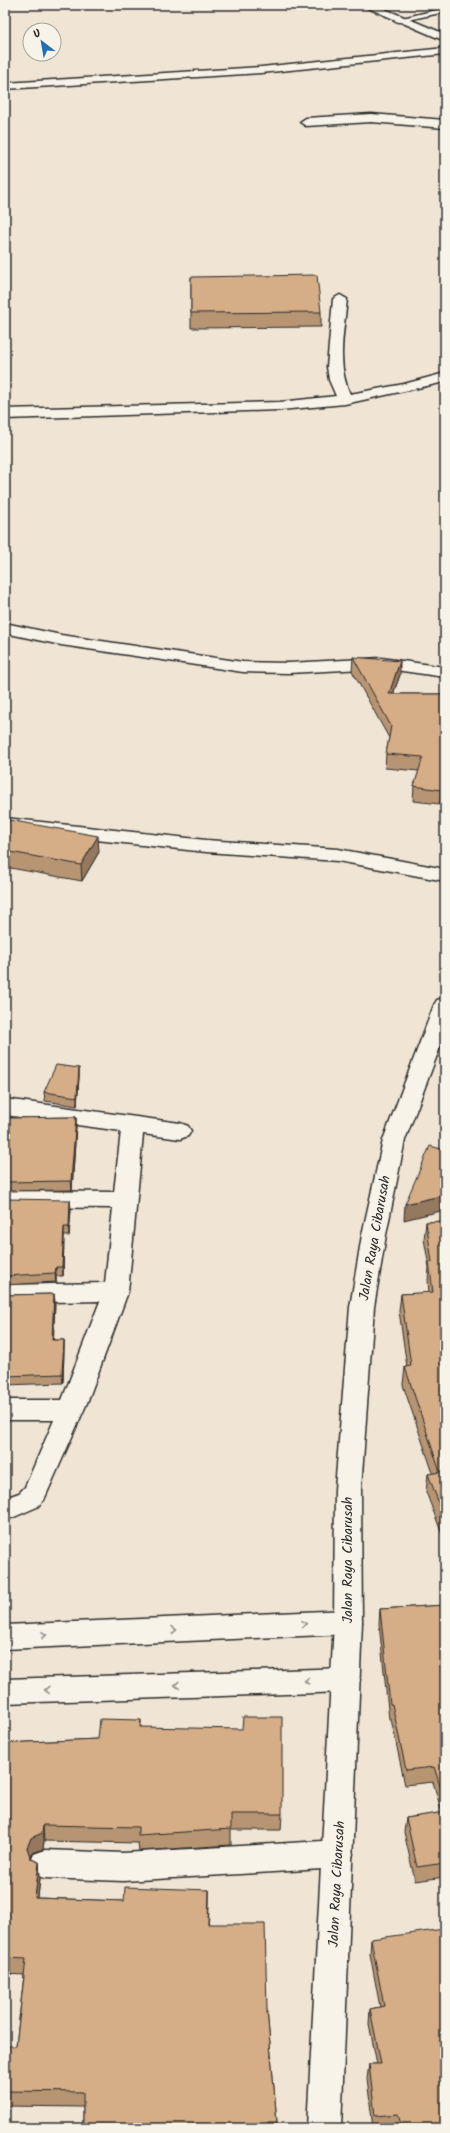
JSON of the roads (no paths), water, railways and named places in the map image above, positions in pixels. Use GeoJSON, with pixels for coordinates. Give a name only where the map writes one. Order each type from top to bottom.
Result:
{"type":"FeatureCollection","features":[{"type":"Feature","properties":{"kind":"street"},"geometry":{"type":"LineString","coordinates":[[366,5],[398,20],[444,37]]}},
{"type":"Feature","properties":{"kind":"street"},"geometry":{"type":"LineString","coordinates":[[5,86],[261,70],[445,51]]}},
{"type":"Feature","properties":{"kind":"street"},"geometry":{"type":"LineString","coordinates":[[306,122],[371,118],[445,124]]}},
{"type":"Feature","properties":{"kind":"street"},"geometry":{"type":"LineString","coordinates":[[340,299],[334,367],[336,380],[345,400]]}},
{"type":"Feature","properties":{"kind":"street"},"geometry":{"type":"LineString","coordinates":[[5,414],[280,406],[345,400],[401,389],[445,376]]}},
{"type":"Feature","properties":{"kind":"street"},"geometry":{"type":"LineString","coordinates":[[5,628],[61,640],[243,667],[289,668],[340,664],[381,663],[445,672]]}},
{"type":"Feature","properties":{"kind":"street"},"geometry":{"type":"LineString","coordinates":[[5,824],[206,846],[338,855],[445,874]]}},
{"type":"Feature","properties":{"kind":"street","name":"Jalan Raya Cibarusah"},"geometry":{"type":"LineString","coordinates":[[324,2128],[346,1680],[348,1622],[348,1489],[355,1378],[363,1300],[374,1235],[394,1140],[445,1005]]}},
{"type":"Feature","properties":{"kind":"street"},"geometry":{"type":"LineString","coordinates":[[5,1107],[133,1124],[180,1132]]}},
{"type":"Feature","properties":{"kind":"street"},"geometry":{"type":"LineString","coordinates":[[5,1510],[28,1500],[35,1493],[71,1410],[116,1292],[133,1124]]}},
{"type":"Feature","properties":{"kind":"street"},"geometry":{"type":"LineString","coordinates":[[5,1199],[125,1200]]}},
{"type":"Feature","properties":{"kind":"street"},"geometry":{"type":"LineString","coordinates":[[5,1294],[116,1292]]}},
{"type":"Feature","properties":{"kind":"street"},"geometry":{"type":"LineString","coordinates":[[5,1410],[71,1410]]}},
{"type":"Feature","properties":{"kind":"street"},"geometry":{"type":"LineString","coordinates":[[5,1637],[348,1622]]}},
{"type":"Feature","properties":{"kind":"street"},"geometry":{"type":"LineString","coordinates":[[5,1691],[346,1680]]}},
{"type":"Feature","properties":{"kind":"street"},"geometry":{"type":"LineString","coordinates":[[44,1864],[123,1867],[338,1854]]}},
{"type":"Feature","properties":{"kind":"lane"},"geometry":{"type":"LineString","coordinates":[[398,20],[445,10]]}}]}
